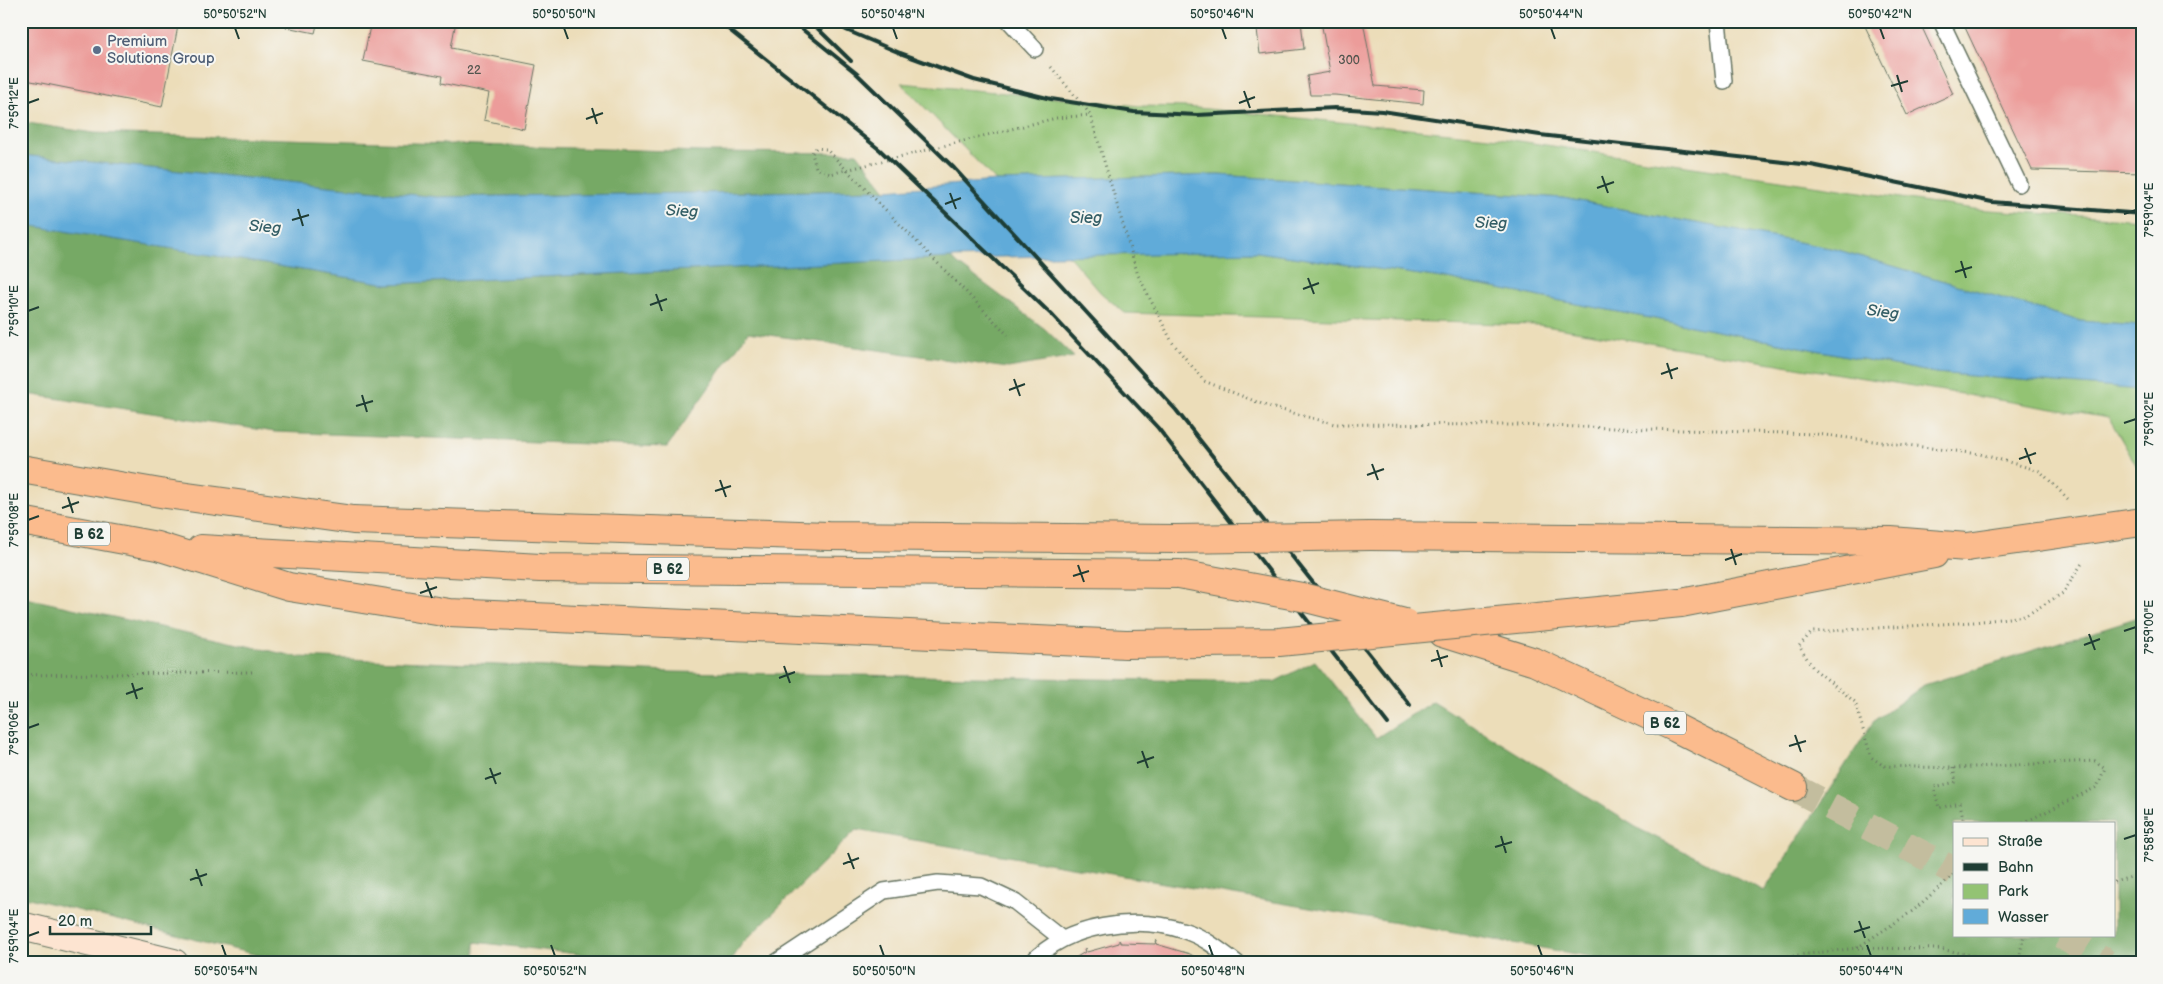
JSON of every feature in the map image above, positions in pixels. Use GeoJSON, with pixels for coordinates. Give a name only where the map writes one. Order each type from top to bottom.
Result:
{"type":"FeatureCollection","features":[{"type":"Feature","properties":{"kind":"highway","name":"B 62"},"geometry":{"type":"LineString","coordinates":[[21,469],[166,494],[353,520],[828,536],[1175,539],[1370,536],[1891,541],[1967,547]]}},
{"type":"Feature","properties":{"kind":"highway","name":"B 62"},"geometry":{"type":"LineString","coordinates":[[21,521],[157,546],[289,587],[450,613],[1126,644],[1279,642],[1680,604],[1967,547]]}},
{"type":"Feature","properties":{"kind":"highway"},"geometry":{"type":"LineString","coordinates":[[1967,547],[2142,522]]}},
{"type":"Feature","properties":{"kind":"highway","name":"B 62"},"geometry":{"type":"LineString","coordinates":[[828,536],[1179,574],[1302,597],[1442,633],[1535,662],[1676,728],[1794,787]]}},
{"type":"Feature","properties":{"kind":"highway","name":"B 62"},"geometry":{"type":"LineString","coordinates":[[157,546],[540,568],[1179,574]]}},
{"type":"Feature","properties":{"kind":"street"},"geometry":{"type":"LineString","coordinates":[[21,926],[174,963]]}},
{"type":"Feature","properties":{"kind":"lane"},"geometry":{"type":"LineString","coordinates":[[1009,21],[1035,49]]}},
{"type":"Feature","properties":{"kind":"lane"},"geometry":{"type":"LineString","coordinates":[[1718,21],[1724,80]]}},
{"type":"Feature","properties":{"kind":"lane"},"geometry":{"type":"LineString","coordinates":[[1941,21],[2019,184]]}},
{"type":"Feature","properties":{"kind":"lane"},"geometry":{"type":"LineString","coordinates":[[775,963],[884,890],[938,883],[981,886],[1015,902],[1062,939]]}},
{"type":"Feature","properties":{"kind":"lane"},"geometry":{"type":"LineString","coordinates":[[1031,963],[1062,939],[1103,926],[1151,924],[1186,931],[1220,949],[1237,963]]}},
{"type":"Feature","properties":{"kind":"path"},"geometry":{"type":"LineString","coordinates":[[1035,49],[1090,114],[1138,275]]}},
{"type":"Feature","properties":{"kind":"path"},"geometry":{"type":"LineString","coordinates":[[1008,335],[834,156],[826,149],[816,148],[812,153],[816,168],[830,174],[1056,118],[1090,114]]}},
{"type":"Feature","properties":{"kind":"path"},"geometry":{"type":"LineString","coordinates":[[21,675],[254,672]]}},
{"type":"Feature","properties":{"kind":"path"},"geometry":{"type":"LineString","coordinates":[[1954,768],[1956,782],[1934,787],[1939,808],[1960,803],[1964,822]]}},
{"type":"Feature","properties":{"kind":"path"},"geometry":{"type":"LineString","coordinates":[[2116,881],[2142,874]]}},
{"type":"Feature","properties":{"kind":"path"},"geometry":{"type":"LineString","coordinates":[[1857,948],[1914,910],[1953,875]]}},
{"type":"Feature","properties":{"kind":"path"},"geometry":{"type":"LineString","coordinates":[[2018,963],[2024,936]]}},
{"type":"Feature","properties":{"kind":"path"},"geometry":{"type":"LineString","coordinates":[[1733,963],[1857,948],[1940,949],[2009,963]]}},
{"type":"Feature","properties":{"kind":"green space"},"geometry":{"type":"Polygon","coordinates":[[[901,83],[1140,106],[1187,107],[1499,138],[1974,209],[2142,220],[2142,325],[2080,321],[1835,249],[1563,198],[1218,175],[996,181],[901,83]]]}},
{"type":"Feature","properties":{"kind":"green space"},"geometry":{"type":"Polygon","coordinates":[[[21,122],[93,133],[702,152],[857,153],[886,190],[437,197],[21,155],[21,122]]]}},
{"type":"Feature","properties":{"kind":"green space"},"geometry":{"type":"Polygon","coordinates":[[[21,224],[388,284],[950,258],[1045,329],[1074,357],[1008,368],[748,332],[667,447],[275,432],[21,393],[21,224]]]}},
{"type":"Feature","properties":{"kind":"green space"},"geometry":{"type":"Polygon","coordinates":[[[1257,252],[1442,278],[1935,373],[2142,390],[2142,475],[2109,418],[1539,325],[1125,313],[1101,293],[1068,255],[1257,252]]]}},
{"type":"Feature","properties":{"kind":"green space"},"geometry":{"type":"Polygon","coordinates":[[[21,597],[298,657],[672,672],[1274,682],[1315,661],[1376,738],[1433,701],[1639,829],[1764,891],[1873,722],[1924,685],[2142,616],[2142,963],[1629,963],[856,830],[741,945],[730,963],[652,963],[475,942],[475,963],[289,963],[21,896],[21,597]]]}},
{"type":"Feature","properties":{"kind":"water","name":"Sieg"},"geometry":{"type":"Polygon","coordinates":[[[21,155],[437,197],[886,190],[996,181],[1218,175],[1563,198],[1835,249],[2080,321],[2142,325],[2142,390],[1935,373],[1442,278],[1257,252],[950,258],[388,284],[21,224],[21,155]]]}},
{"type":"Feature","properties":{"kind":"building","name":"Premium Solutions Group"},"geometry":{"type":"Polygon","coordinates":[[[21,21],[179,21],[162,107],[21,79],[21,21]]]}},
{"type":"Feature","properties":{"kind":"building"},"geometry":{"type":"Polygon","coordinates":[[[287,21],[318,21],[315,33],[286,27],[287,21]]]}},
{"type":"Feature","properties":{"kind":"building"},"geometry":{"type":"Polygon","coordinates":[[[371,21],[456,21],[451,48],[536,65],[524,129],[484,120],[489,93],[441,83],[442,76],[363,61],[371,21]]]}},
{"type":"Feature","properties":{"kind":"building"},"geometry":{"type":"Polygon","coordinates":[[[1256,21],[1301,21],[1304,49],[1260,54],[1256,21]]]}},
{"type":"Feature","properties":{"kind":"building"},"geometry":{"type":"Polygon","coordinates":[[[1321,21],[1363,21],[1375,86],[1424,90],[1423,104],[1335,95],[1310,95],[1307,76],[1330,72],[1321,21]]]}},
{"type":"Feature","properties":{"kind":"building"},"geometry":{"type":"Polygon","coordinates":[[[1870,21],[1919,21],[1953,94],[1907,115],[1864,24],[1870,21]]]}},
{"type":"Feature","properties":{"kind":"building"},"geometry":{"type":"Polygon","coordinates":[[[1962,21],[2142,21],[2142,173],[2032,170],[1962,21]]]}},
{"type":"Feature","properties":{"kind":"building"},"geometry":{"type":"Polygon","coordinates":[[[1119,940],[1121,943],[1155,944],[1157,940],[1156,944],[1190,954],[1205,963],[1067,963],[1085,952],[1084,949],[1086,948],[1087,952],[1119,943],[1119,940]]]}},
{"type":"Feature","properties":{"kind":"tunnel"},"geometry":{"type":"LineString","coordinates":[[1793,787],[1953,870]]}},
{"type":"Feature","properties":{"kind":"tunnel"},"geometry":{"type":"LineString","coordinates":[[2064,936],[2106,963]]}},
{"type":"Feature","properties":{"kind":"railway"},"geometry":{"type":"LineString","coordinates":[[718,21],[880,150],[1053,316],[1158,428],[1388,724]]}},
{"type":"Feature","properties":{"kind":"railway"},"geometry":{"type":"LineString","coordinates":[[792,21],[856,73],[954,168],[1176,410],[1410,705]]}},
{"type":"Feature","properties":{"kind":"railway"},"geometry":{"type":"LineString","coordinates":[[810,21],[851,61]]}},
{"type":"Feature","properties":{"kind":"railway"},"geometry":{"type":"LineString","coordinates":[[834,21],[846,30],[900,53],[974,80],[1051,99],[1134,112],[1197,115],[1335,108],[1382,111],[1540,135],[1811,165],[1992,202],[2142,214]]}},
{"type":"Feature","properties":{"kind":"place","name":"Premium Solutions Group"},"geometry":{"type":"Point","coordinates":[97,50]}}]}
